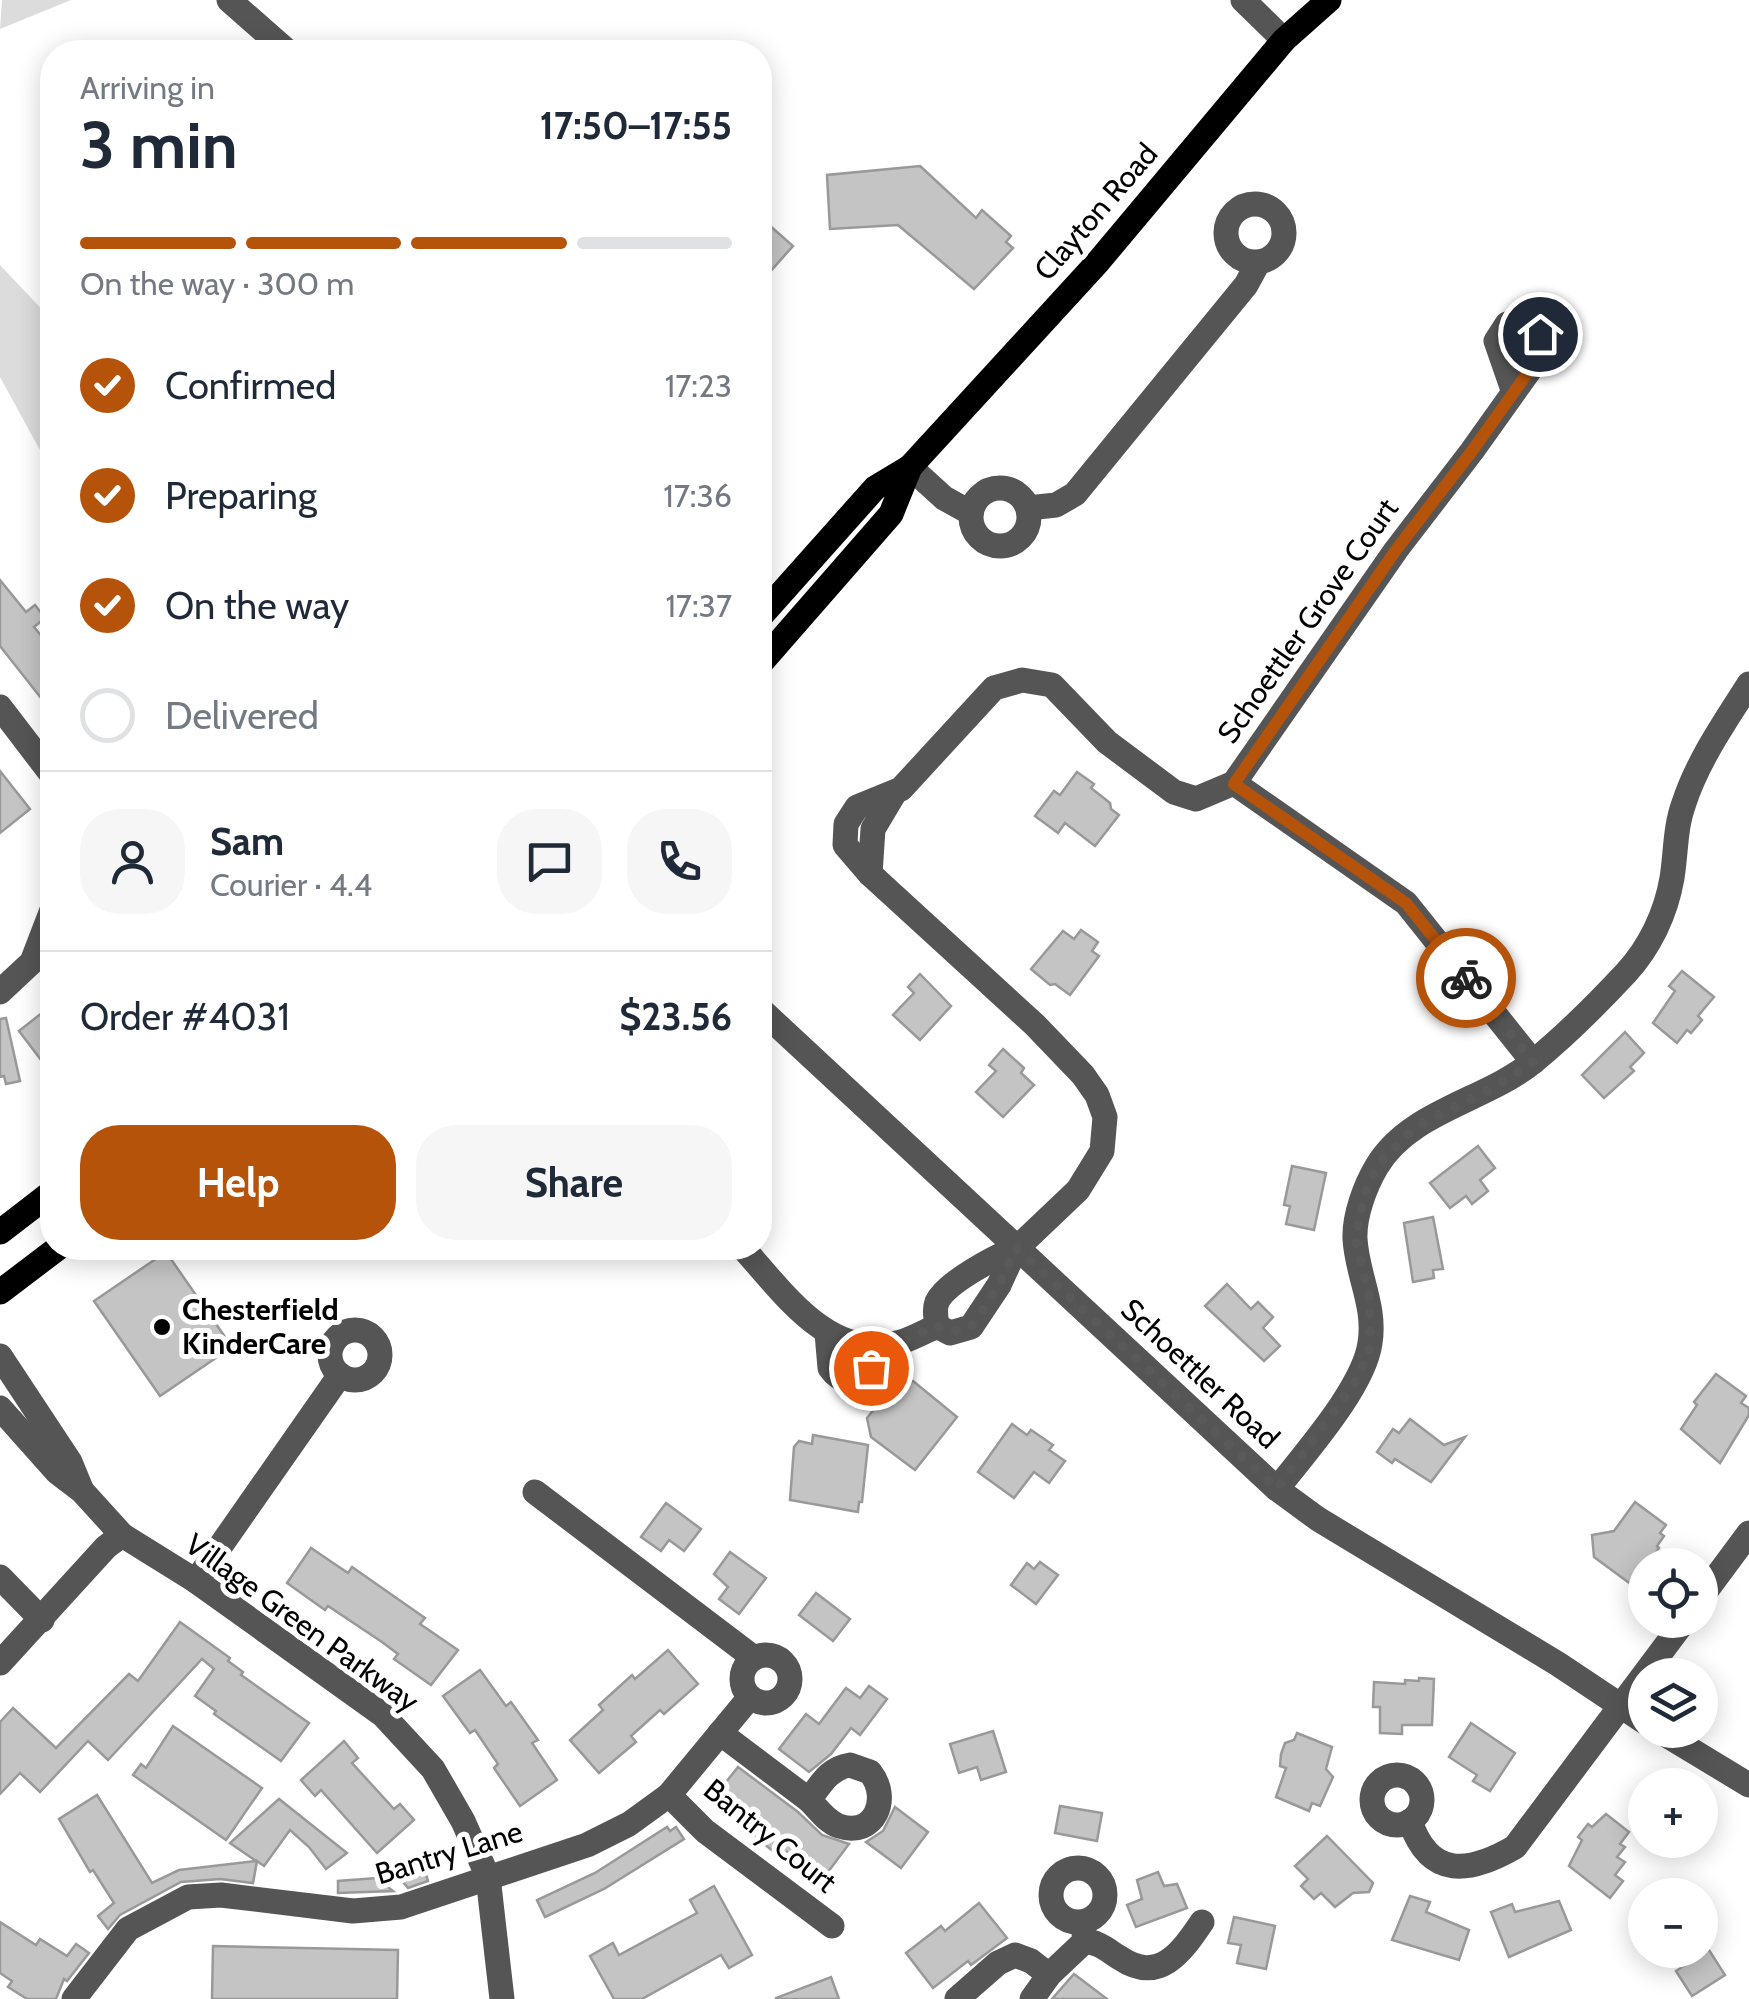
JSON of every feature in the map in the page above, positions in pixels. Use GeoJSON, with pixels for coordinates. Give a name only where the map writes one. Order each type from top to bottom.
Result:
{"type":"FeatureCollection","features":[{"type":"Feature","properties":{"kind":"main road","name":"Clayton Road"},"geometry":{"type":"LineString","coordinates":[[772,604],[875,488],[910,467],[1098,262],[1284,40],[1329,0]]}},
{"type":"Feature","properties":{"kind":"main road","name":"Clayton Road"},"geometry":{"type":"LineString","coordinates":[[772,650],[891,514],[910,467]]}},
{"type":"Feature","properties":{"kind":"main road"},"geometry":{"type":"LineString","coordinates":[[0,1219],[40,1200]]}},
{"type":"Feature","properties":{"kind":"main road"},"geometry":{"type":"LineString","coordinates":[[0,1232],[40,1201]]}},
{"type":"Feature","properties":{"kind":"main road"},"geometry":{"type":"LineString","coordinates":[[0,1292],[42,1260]]}},
{"type":"Feature","properties":{"kind":"street"},"geometry":{"type":"LineString","coordinates":[[229,0],[274,40]]}},
{"type":"Feature","properties":{"kind":"street"},"geometry":{"type":"LineString","coordinates":[[1243,0],[1284,40]]}},
{"type":"Feature","properties":{"kind":"street"},"geometry":{"type":"LineString","coordinates":[[1028,508],[1056,505],[1076,494],[1246,285],[1258,262]]}},
{"type":"Feature","properties":{"kind":"street","name":"Schoettler Grove Court"},"geometry":{"type":"LineString","coordinates":[[1016,1248],[1078,1190],[1102,1151],[1105,1117],[1083,1075],[1035,1025],[870,874],[846,845],[846,824],[857,807],[901,789],[994,688],[1022,680],[1052,685],[1106,742],[1174,792],[1196,799],[1234,784],[1396,550],[1513,390]]}},
{"type":"Feature","properties":{"kind":"street"},"geometry":{"type":"LineString","coordinates":[[910,467],[944,498],[971,512]]}},
{"type":"Feature","properties":{"kind":"street"},"geometry":{"type":"LineString","coordinates":[[998,488],[1016,493],[1028,508],[1027,527],[1007,545],[980,538],[971,522],[971,512],[980,496],[998,488]]}},
{"type":"Feature","properties":{"kind":"street"},"geometry":{"type":"LineString","coordinates":[[1277,1489],[1358,1378],[1370,1348],[1370,1300],[1355,1238],[1367,1186],[1378,1165],[1414,1128],[1488,1091],[1533,1062],[1627,972],[1648,943],[1664,910],[1684,800],[1708,749],[1749,684]]}},
{"type":"Feature","properties":{"kind":"street"},"geometry":{"type":"LineString","coordinates":[[0,707],[40,759]]}},
{"type":"Feature","properties":{"kind":"street"},"geometry":{"type":"LineString","coordinates":[[1234,784],[1406,903],[1533,1062]]}},
{"type":"Feature","properties":{"kind":"street"},"geometry":{"type":"LineString","coordinates":[[0,992],[32,962],[40,941]]}},
{"type":"Feature","properties":{"kind":"street","name":"Schoettler Road"},"geometry":{"type":"LineString","coordinates":[[772,1020],[1277,1489],[1318,1519],[1558,1664],[1628,1712]]}},
{"type":"Feature","properties":{"kind":"street"},"geometry":{"type":"LineString","coordinates":[[937,1326],[935,1307],[941,1296],[987,1262],[1016,1248]]}},
{"type":"Feature","properties":{"kind":"street"},"geometry":{"type":"LineString","coordinates":[[754,1260],[796,1307],[827,1333],[877,1345],[900,1343],[937,1326],[950,1332],[971,1327],[999,1285],[1016,1248]]}},
{"type":"Feature","properties":{"kind":"street"},"geometry":{"type":"LineString","coordinates":[[827,1333],[830,1368],[845,1380],[853,1381],[866,1374],[877,1345]]}},
{"type":"Feature","properties":{"kind":"street","name":"Village Green Parkway"},"geometry":{"type":"LineString","coordinates":[[0,1356],[70,1462],[82,1490]]}},
{"type":"Feature","properties":{"kind":"street"},"geometry":{"type":"LineString","coordinates":[[196,1581],[340,1375]]}},
{"type":"Feature","properties":{"kind":"street","name":"Village Green Parkway"},"geometry":{"type":"LineString","coordinates":[[0,1408],[56,1472],[82,1490],[122,1535],[196,1581],[383,1715],[433,1769],[488,1877],[502,1999]]}},
{"type":"Feature","properties":{"kind":"street"},"geometry":{"type":"LineString","coordinates":[[535,1492],[754,1658]]}},
{"type":"Feature","properties":{"kind":"street"},"geometry":{"type":"LineString","coordinates":[[1718,1575],[1749,1533]]}},
{"type":"Feature","properties":{"kind":"street"},"geometry":{"type":"LineString","coordinates":[[0,1663],[122,1535]]}},
{"type":"Feature","properties":{"kind":"street"},"geometry":{"type":"LineString","coordinates":[[0,1577],[42,1620]]}},
{"type":"Feature","properties":{"kind":"street"},"geometry":{"type":"LineString","coordinates":[[1410,1822],[1428,1854],[1446,1865],[1468,1868],[1515,1847],[1672,1638]]}},
{"type":"Feature","properties":{"kind":"street"},"geometry":{"type":"LineString","coordinates":[[754,1658],[777,1658],[788,1669],[790,1685],[780,1698],[765,1703],[750,1696],[742,1677],[754,1658]]}},
{"type":"Feature","properties":{"kind":"street","name":"Bantry Lane"},"geometry":{"type":"LineString","coordinates":[[74,1999],[128,1929],[188,1897],[221,1896],[352,1911],[401,1907],[587,1845],[630,1824],[669,1795],[750,1696]]}},
{"type":"Feature","properties":{"kind":"street"},"geometry":{"type":"LineString","coordinates":[[720,1733],[809,1800]]}},
{"type":"Feature","properties":{"kind":"street"},"geometry":{"type":"LineString","coordinates":[[1688,1748],[1749,1785]]}},
{"type":"Feature","properties":{"kind":"street","name":"Bantry Court"},"geometry":{"type":"LineString","coordinates":[[669,1795],[705,1831],[832,1926]]}},
{"type":"Feature","properties":{"kind":"street"},"geometry":{"type":"LineString","coordinates":[[1032,1999],[1084,1931],[1139,1968],[1151,1968],[1174,1958],[1202,1922]]}},
{"type":"Feature","properties":{"kind":"street"},"geometry":{"type":"LineString","coordinates":[[957,1999],[998,1963],[1016,1955],[1050,1975]]}},
{"type":"Feature","properties":{"kind":"shaded area"},"geometry":{"type":"Polygon","coordinates":[[[2,0],[71,0],[0,29],[2,0]]]}},
{"type":"Feature","properties":{"kind":"shaded area"},"geometry":{"type":"Polygon","coordinates":[[[0,265],[40,307],[40,450],[0,377],[0,265]]]}},
{"type":"Feature","properties":{"kind":"building"},"geometry":{"type":"Polygon","coordinates":[[[920,166],[976,218],[982,210],[1011,236],[1006,242],[1013,248],[974,289],[898,225],[830,229],[827,175],[920,166]]]}},
{"type":"Feature","properties":{"kind":"building"},"geometry":{"type":"Polygon","coordinates":[[[772,228],[793,246],[772,270],[772,228]]]}},
{"type":"Feature","properties":{"kind":"building"},"geometry":{"type":"Polygon","coordinates":[[[0,580],[26,612],[35,605],[40,612],[40,622],[34,627],[40,634],[40,697],[0,646],[0,580]]]}},
{"type":"Feature","properties":{"kind":"building"},"geometry":{"type":"Polygon","coordinates":[[[0,771],[30,809],[0,833],[0,771]]]}},
{"type":"Feature","properties":{"kind":"building"},"geometry":{"type":"Polygon","coordinates":[[[1077,772],[1094,784],[1091,788],[1119,815],[1095,846],[1065,823],[1058,833],[1035,816],[1054,791],[1060,795],[1077,772]]]}},
{"type":"Feature","properties":{"kind":"building"},"geometry":{"type":"Polygon","coordinates":[[[1081,930],[1098,942],[1092,951],[1099,956],[1070,995],[1031,969],[1063,931],[1074,939],[1081,930]]]}},
{"type":"Feature","properties":{"kind":"building"},"geometry":{"type":"Polygon","coordinates":[[[1682,971],[1714,997],[1698,1016],[1702,1020],[1677,1043],[1653,1023],[1675,991],[1669,986],[1682,971]]]}},
{"type":"Feature","properties":{"kind":"building"},"geometry":{"type":"Polygon","coordinates":[[[920,974],[951,1006],[920,1040],[893,1015],[914,993],[908,987],[920,974]]]}},
{"type":"Feature","properties":{"kind":"building"},"geometry":{"type":"Polygon","coordinates":[[[40,1014],[40,1059],[19,1031],[40,1014]]]}},
{"type":"Feature","properties":{"kind":"building"},"geometry":{"type":"Polygon","coordinates":[[[6,1018],[20,1081],[6,1084],[4,1076],[0,1077],[0,1019],[6,1018]]]}},
{"type":"Feature","properties":{"kind":"building"},"geometry":{"type":"Polygon","coordinates":[[[1625,1032],[1644,1053],[1630,1067],[1634,1071],[1604,1098],[1582,1075],[1625,1032]]]}},
{"type":"Feature","properties":{"kind":"building"},"geometry":{"type":"Polygon","coordinates":[[[1003,1049],[1024,1068],[1021,1073],[1034,1085],[1003,1117],[976,1092],[996,1071],[989,1065],[1003,1049]]]}},
{"type":"Feature","properties":{"kind":"building"},"geometry":{"type":"Polygon","coordinates":[[[1478,1146],[1495,1168],[1480,1180],[1488,1191],[1472,1204],[1466,1196],[1450,1208],[1430,1183],[1478,1146]]]}},
{"type":"Feature","properties":{"kind":"building"},"geometry":{"type":"Polygon","coordinates":[[[1292,1166],[1326,1173],[1314,1230],[1286,1224],[1290,1206],[1284,1205],[1292,1166]]]}},
{"type":"Feature","properties":{"kind":"building"},"geometry":{"type":"Polygon","coordinates":[[[1433,1217],[1443,1269],[1433,1270],[1434,1278],[1413,1282],[1404,1223],[1433,1217]]]}},
{"type":"Feature","properties":{"kind":"building"},"geometry":{"type":"Polygon","coordinates":[[[154,1260],[172,1260],[232,1347],[160,1396],[94,1301],[154,1260]]]}},
{"type":"Feature","properties":{"kind":"building"},"geometry":{"type":"Polygon","coordinates":[[[1227,1284],[1251,1309],[1258,1302],[1273,1317],[1263,1328],[1280,1346],[1264,1361],[1205,1306],[1227,1284]]]}},
{"type":"Feature","properties":{"kind":"building"},"geometry":{"type":"Polygon","coordinates":[[[1716,1374],[1746,1396],[1741,1403],[1749,1408],[1749,1415],[1720,1463],[1681,1429],[1697,1405],[1694,1402],[1716,1374]]]}},
{"type":"Feature","properties":{"kind":"building"},"geometry":{"type":"Polygon","coordinates":[[[913,1381],[957,1417],[915,1470],[871,1437],[867,1418],[894,1384],[913,1381]]]}},
{"type":"Feature","properties":{"kind":"building"},"geometry":{"type":"Polygon","coordinates":[[[1410,1419],[1444,1445],[1465,1437],[1431,1482],[1377,1452],[1393,1429],[1399,1433],[1410,1419]]]}},
{"type":"Feature","properties":{"kind":"building"},"geometry":{"type":"Polygon","coordinates":[[[1012,1424],[1027,1435],[1031,1430],[1053,1445],[1049,1450],[1065,1461],[1049,1483],[1034,1472],[1014,1498],[978,1472],[1012,1424]]]}},
{"type":"Feature","properties":{"kind":"building"},"geometry":{"type":"Polygon","coordinates":[[[813,1435],[868,1445],[858,1512],[790,1500],[794,1447],[799,1441],[812,1444],[813,1435]]]}},
{"type":"Feature","properties":{"kind":"building"},"geometry":{"type":"Polygon","coordinates":[[[1635,1502],[1666,1525],[1660,1533],[1664,1536],[1659,1548],[1628,1548],[1628,1582],[1594,1557],[1592,1535],[1614,1531],[1635,1502]]]}},
{"type":"Feature","properties":{"kind":"building"},"geometry":{"type":"Polygon","coordinates":[[[666,1503],[701,1529],[684,1551],[669,1540],[661,1551],[641,1537],[666,1503]]]}},
{"type":"Feature","properties":{"kind":"building"},"geometry":{"type":"Polygon","coordinates":[[[311,1548],[348,1573],[352,1567],[425,1618],[420,1624],[458,1650],[431,1685],[394,1659],[398,1654],[382,1642],[287,1583],[311,1548]]]}},
{"type":"Feature","properties":{"kind":"building"},"geometry":{"type":"Polygon","coordinates":[[[730,1552],[766,1578],[739,1614],[719,1599],[728,1587],[714,1574],[730,1552]]]}},
{"type":"Feature","properties":{"kind":"building"},"geometry":{"type":"Polygon","coordinates":[[[1040,1562],[1058,1575],[1036,1604],[1011,1585],[1027,1563],[1034,1569],[1040,1562]]]}},
{"type":"Feature","properties":{"kind":"building"},"geometry":{"type":"Polygon","coordinates":[[[816,1593],[850,1619],[833,1641],[799,1615],[816,1593]]]}},
{"type":"Feature","properties":{"kind":"building"},"geometry":{"type":"Polygon","coordinates":[[[180,1622],[230,1658],[228,1661],[243,1672],[241,1675],[309,1723],[281,1761],[195,1696],[214,1669],[202,1659],[108,1760],[88,1741],[40,1792],[20,1773],[0,1794],[0,1722],[13,1708],[56,1748],[129,1674],[138,1681],[180,1622]]]}},
{"type":"Feature","properties":{"kind":"building"},"geometry":{"type":"Polygon","coordinates":[[[668,1650],[698,1684],[631,1736],[636,1742],[599,1773],[570,1740],[603,1710],[599,1705],[668,1650]]]}},
{"type":"Feature","properties":{"kind":"building"},"geometry":{"type":"Polygon","coordinates":[[[480,1670],[506,1706],[511,1702],[538,1740],[532,1743],[557,1780],[520,1806],[494,1768],[498,1764],[475,1730],[470,1733],[443,1696],[480,1670]]]}},
{"type":"Feature","properties":{"kind":"building"},"geometry":{"type":"Polygon","coordinates":[[[1434,1679],[1432,1725],[1402,1725],[1402,1734],[1380,1733],[1380,1707],[1373,1707],[1374,1682],[1405,1684],[1405,1680],[1434,1679]]]}},
{"type":"Feature","properties":{"kind":"building"},"geometry":{"type":"Polygon","coordinates":[[[869,1686],[887,1699],[860,1735],[851,1728],[831,1754],[809,1772],[779,1749],[806,1714],[819,1724],[846,1688],[860,1698],[869,1686]]]}},
{"type":"Feature","properties":{"kind":"building"},"geometry":{"type":"Polygon","coordinates":[[[1471,1723],[1515,1753],[1490,1791],[1473,1781],[1477,1775],[1449,1757],[1471,1723]]]}},
{"type":"Feature","properties":{"kind":"building"},"geometry":{"type":"Polygon","coordinates":[[[173,1726],[262,1788],[226,1840],[133,1775],[141,1764],[146,1768],[173,1726]]]}},
{"type":"Feature","properties":{"kind":"building"},"geometry":{"type":"Polygon","coordinates":[[[993,1731],[1006,1772],[981,1780],[977,1767],[959,1773],[950,1744],[993,1731]]]}},
{"type":"Feature","properties":{"kind":"building"},"geometry":{"type":"Polygon","coordinates":[[[1297,1733],[1332,1747],[1326,1769],[1333,1777],[1320,1806],[1312,1803],[1309,1811],[1276,1797],[1286,1768],[1280,1766],[1281,1754],[1285,1743],[1294,1740],[1297,1733]]]}},
{"type":"Feature","properties":{"kind":"building"},"geometry":{"type":"Polygon","coordinates":[[[344,1741],[358,1758],[352,1763],[394,1809],[400,1804],[414,1820],[377,1853],[321,1790],[315,1796],[301,1780],[344,1741]]]}},
{"type":"Feature","properties":{"kind":"building"},"geometry":{"type":"Polygon","coordinates":[[[738,1767],[822,1835],[849,1844],[822,1880],[787,1852],[782,1858],[745,1829],[749,1824],[714,1797],[738,1767]]]}},
{"type":"Feature","properties":{"kind":"building"},"geometry":{"type":"Polygon","coordinates":[[[97,1795],[152,1883],[179,1870],[256,1861],[230,1843],[279,1799],[347,1853],[326,1869],[290,1830],[264,1866],[257,1861],[253,1883],[220,1879],[181,1882],[120,1915],[108,1929],[98,1916],[114,1903],[93,1870],[90,1872],[59,1819],[97,1795]]]}},
{"type":"Feature","properties":{"kind":"building"},"geometry":{"type":"Polygon","coordinates":[[[1060,1806],[1102,1813],[1097,1841],[1055,1833],[1060,1806]]]}},
{"type":"Feature","properties":{"kind":"building"},"geometry":{"type":"Polygon","coordinates":[[[895,1807],[928,1832],[901,1868],[866,1842],[883,1831],[895,1807]]]}},
{"type":"Feature","properties":{"kind":"building"},"geometry":{"type":"Polygon","coordinates":[[[1606,1814],[1628,1831],[1620,1844],[1625,1847],[1617,1857],[1625,1862],[1615,1875],[1623,1881],[1610,1898],[1569,1866],[1582,1840],[1578,1837],[1588,1824],[1592,1827],[1606,1814]]]}},
{"type":"Feature","properties":{"kind":"building"},"geometry":{"type":"Polygon","coordinates":[[[667,1827],[670,1831],[676,1827],[684,1839],[604,1889],[545,1917],[537,1900],[595,1873],[667,1827]]]}},
{"type":"Feature","properties":{"kind":"building"},"geometry":{"type":"Polygon","coordinates":[[[1327,1836],[1373,1883],[1369,1892],[1353,1893],[1335,1907],[1321,1893],[1314,1899],[1301,1886],[1308,1879],[1295,1866],[1327,1836]]]}},
{"type":"Feature","properties":{"kind":"building"},"geometry":{"type":"Polygon","coordinates":[[[424,1867],[428,1881],[408,1888],[397,1875],[424,1867]]]}},
{"type":"Feature","properties":{"kind":"building"},"geometry":{"type":"Polygon","coordinates":[[[1158,1872],[1164,1886],[1177,1884],[1187,1908],[1136,1927],[1127,1905],[1142,1899],[1137,1880],[1158,1872]]]}},
{"type":"Feature","properties":{"kind":"building"},"geometry":{"type":"Polygon","coordinates":[[[377,1878],[393,1891],[338,1893],[338,1881],[377,1878]]]}},
{"type":"Feature","properties":{"kind":"building"},"geometry":{"type":"Polygon","coordinates":[[[714,1886],[752,1955],[729,1968],[721,1955],[642,1999],[614,1999],[590,1956],[613,1943],[619,1955],[697,1913],[690,1900],[714,1886]]]}},
{"type":"Feature","properties":{"kind":"building"},"geometry":{"type":"Polygon","coordinates":[[[1410,1896],[1430,1902],[1426,1912],[1469,1930],[1459,1960],[1392,1940],[1410,1896]]]}},
{"type":"Feature","properties":{"kind":"building"},"geometry":{"type":"Polygon","coordinates":[[[1559,1901],[1571,1930],[1509,1957],[1491,1912],[1512,1904],[1515,1912],[1559,1901]]]}},
{"type":"Feature","properties":{"kind":"building"},"geometry":{"type":"Polygon","coordinates":[[[979,1903],[1007,1938],[933,1988],[906,1953],[941,1926],[945,1931],[979,1903]]]}},
{"type":"Feature","properties":{"kind":"building"},"geometry":{"type":"Polygon","coordinates":[[[1234,1917],[1275,1926],[1266,1969],[1237,1963],[1241,1945],[1228,1943],[1234,1917]]]}},
{"type":"Feature","properties":{"kind":"building"},"geometry":{"type":"Polygon","coordinates":[[[0,1922],[36,1945],[40,1939],[67,1956],[76,1944],[89,1953],[67,1981],[64,1979],[56,1999],[27,1999],[8,1987],[12,1981],[0,1973],[0,1922]]]}},
{"type":"Feature","properties":{"kind":"building"},"geometry":{"type":"Polygon","coordinates":[[[213,1946],[398,1950],[397,1999],[212,1999],[213,1946]]]}},
{"type":"Feature","properties":{"kind":"building"},"geometry":{"type":"Polygon","coordinates":[[[1718,1964],[1725,1975],[1692,1996],[1676,1971],[1718,1968],[1718,1964]]]}},
{"type":"Feature","properties":{"kind":"building"},"geometry":{"type":"Polygon","coordinates":[[[1074,1974],[1107,1999],[1052,1999],[1074,1974]]]}},
{"type":"Feature","properties":{"kind":"building"},"geometry":{"type":"Polygon","coordinates":[[[831,1977],[839,1999],[776,1999],[776,1998],[831,1977]]]}},
{"type":"Feature","properties":{"kind":"way so far"},"geometry":{"type":"LineString","coordinates":[[871,1368],[877,1345],[900,1343],[937,1326],[950,1332],[971,1327],[999,1285],[1016,1248],[1277,1489],[1358,1378],[1370,1348],[1370,1300],[1355,1238],[1358,1213],[1378,1165],[1414,1128],[1488,1091],[1533,1062],[1466,978]]}},
{"type":"Feature","properties":{"kind":"place","name":"Chesterfield KinderCare"},"geometry":{"type":"Point","coordinates":[162,1327]}},
{"type":"Feature","properties":{"kind":"route"},"geometry":{"type":"LineString","coordinates":[[1466,978],[1406,903],[1234,784],[1396,550],[1529,371],[1543,344],[1540,334]]}}]}
